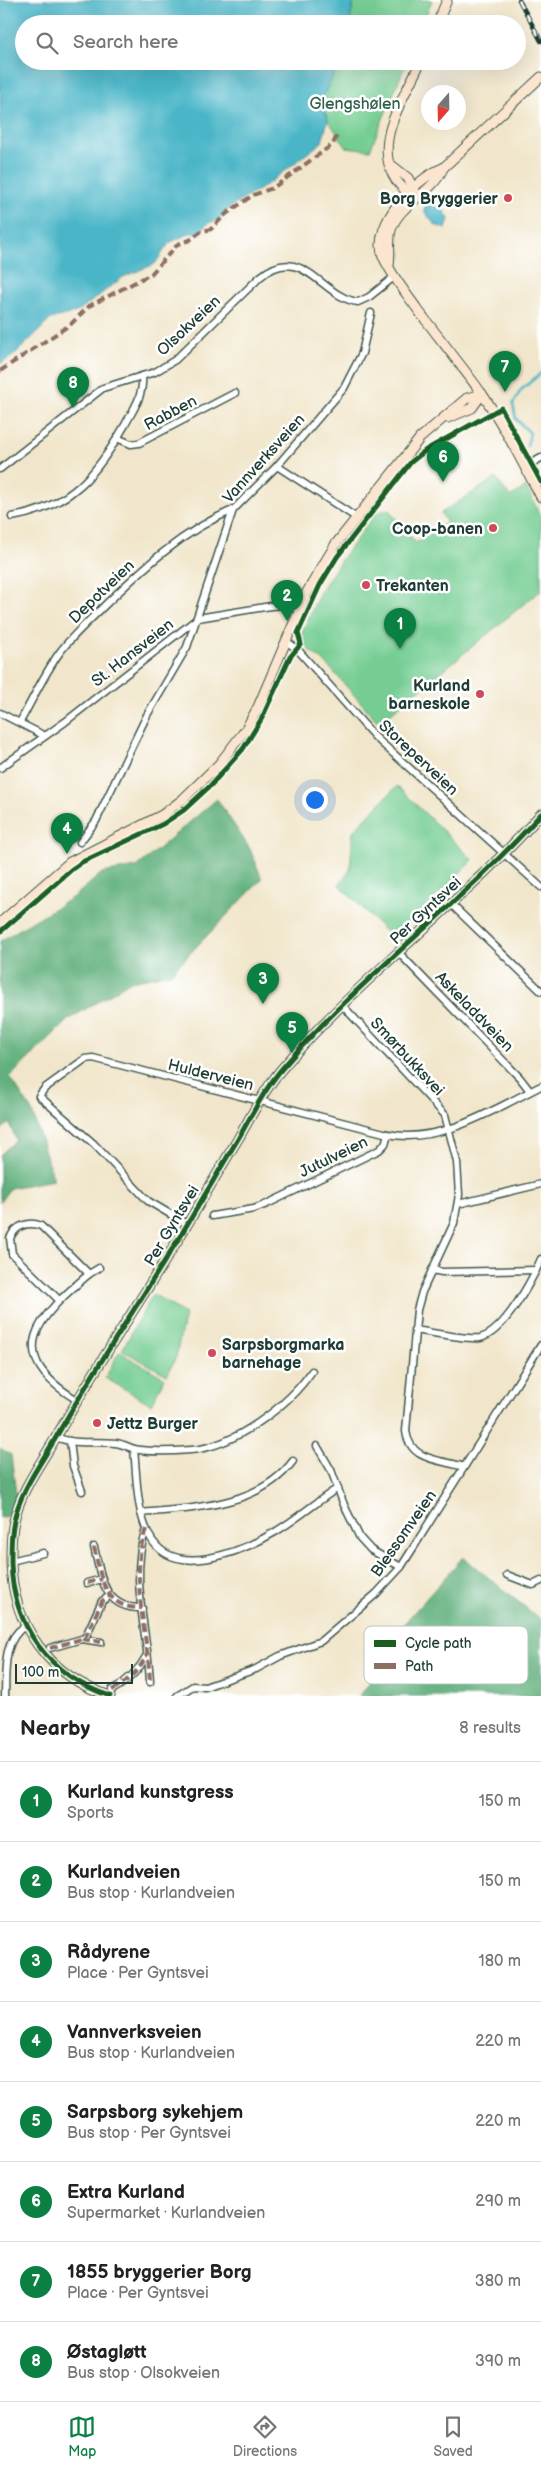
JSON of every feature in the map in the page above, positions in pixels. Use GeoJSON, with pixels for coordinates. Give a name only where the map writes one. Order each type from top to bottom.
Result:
{"type":"FeatureCollection","features":[{"type":"Feature","properties":{"kind":"street"},"geometry":{"type":"LineString","coordinates":[[440,15],[446,0]]}},
{"type":"Feature","properties":{"kind":"street"},"geometry":{"type":"LineString","coordinates":[[413,193],[391,171],[386,151],[387,139],[417,70]]}},
{"type":"Feature","properties":{"kind":"street"},"geometry":{"type":"LineString","coordinates":[[540,78],[443,168],[440,176],[413,193],[389,216],[383,232],[383,256],[394,277],[434,334],[482,394],[541,497]]}},
{"type":"Feature","properties":{"kind":"street","name":"Olsokveien"},"geometry":{"type":"LineString","coordinates":[[0,469],[103,388],[155,372],[175,360],[260,277],[274,267],[284,265],[301,268],[346,298],[358,302],[369,297],[394,277]]}},
{"type":"Feature","properties":{"kind":"street","name":"Vannverksveien"},"geometry":{"type":"LineString","coordinates":[[80,842],[96,821],[147,715],[180,662],[198,618],[233,510],[276,466],[350,378],[362,353],[371,313]]}},
{"type":"Feature","properties":{"kind":"street"},"geometry":{"type":"LineString","coordinates":[[12,517],[55,504],[73,492],[98,468],[141,395],[142,376]]}},
{"type":"Feature","properties":{"kind":"street","name":"Rabben"},"geometry":{"type":"LineString","coordinates":[[117,438],[131,444],[139,443],[235,393]]}},
{"type":"Feature","properties":{"kind":"street"},"geometry":{"type":"LineString","coordinates":[[0,923],[70,862],[162,815],[206,779],[246,729],[258,707],[299,609],[320,567],[414,446],[443,420],[472,408],[482,394]]}},
{"type":"Feature","properties":{"kind":"street"},"geometry":{"type":"LineString","coordinates":[[524,467],[541,458]]}},
{"type":"Feature","properties":{"kind":"street"},"geometry":{"type":"LineString","coordinates":[[276,466],[357,518]]}},
{"type":"Feature","properties":{"kind":"street","name":"Depotveien"},"geometry":{"type":"LineString","coordinates":[[20,722],[53,663],[81,629],[134,577],[170,547],[202,526],[233,510]]}},
{"type":"Feature","properties":{"kind":"street","name":"St. Hansveien"},"geometry":{"type":"LineString","coordinates":[[0,768],[45,736],[198,618],[271,606],[299,609]]}},
{"type":"Feature","properties":{"kind":"street","name":"Storeperveien"},"geometry":{"type":"LineString","coordinates":[[286,641],[298,650],[375,737],[541,887]]}},
{"type":"Feature","properties":{"kind":"street"},"geometry":{"type":"LineString","coordinates":[[0,712],[45,736]]}},
{"type":"Feature","properties":{"kind":"street","name":"Per Gyntsvei"},"geometry":{"type":"LineString","coordinates":[[111,1693],[99,1692],[69,1676],[40,1648],[25,1626],[16,1605],[11,1561],[13,1524],[20,1502],[77,1400],[187,1224],[260,1100],[283,1067],[342,1005],[451,904],[541,814]]}},
{"type":"Feature","properties":{"kind":"street"},"geometry":{"type":"LineString","coordinates":[[451,904],[541,991]]}},
{"type":"Feature","properties":{"kind":"street","name":"Askeladdveien"},"geometry":{"type":"LineString","coordinates":[[398,952],[520,1078],[530,1091]]}},
{"type":"Feature","properties":{"kind":"street","name":"Smørbukksvei"},"geometry":{"type":"LineString","coordinates":[[342,1005],[446,1115],[447,1128],[459,1170],[458,1204],[450,1233],[420,1298],[414,1330],[406,1431],[407,1441],[413,1450],[422,1456],[464,1467]]}},
{"type":"Feature","properties":{"kind":"street","name":"Hulderveien"},"geometry":{"type":"LineString","coordinates":[[187,1224],[148,1201],[94,1144],[39,1096],[45,1088],[78,1064],[93,1058],[388,1134]]}},
{"type":"Feature","properties":{"kind":"street","name":"Jutulveien"},"geometry":{"type":"LineString","coordinates":[[212,1216],[254,1209],[267,1204],[379,1150],[385,1144],[388,1134],[415,1137],[447,1128],[485,1115],[541,1086]]}},
{"type":"Feature","properties":{"kind":"street"},"geometry":{"type":"LineString","coordinates":[[458,1204],[541,1184]]}},
{"type":"Feature","properties":{"kind":"street"},"geometry":{"type":"LineString","coordinates":[[59,1300],[12,1254],[10,1242],[18,1228],[32,1224],[41,1226],[89,1274]]}},
{"type":"Feature","properties":{"kind":"street"},"geometry":{"type":"LineString","coordinates":[[414,1330],[482,1337],[491,1332],[515,1306],[541,1259]]}},
{"type":"Feature","properties":{"kind":"street"},"geometry":{"type":"LineString","coordinates":[[77,1400],[65,1392],[43,1370],[36,1360],[33,1349],[34,1336],[59,1300],[89,1274],[99,1268]]}},
{"type":"Feature","properties":{"kind":"street"},"geometry":{"type":"LineString","coordinates":[[432,1270],[442,1272],[536,1270]]}},
{"type":"Feature","properties":{"kind":"street","name":"Blessomveien"},"geometry":{"type":"LineString","coordinates":[[177,1696],[193,1686],[205,1687],[256,1669],[280,1656],[321,1641],[376,1594],[400,1567],[541,1345]]}},
{"type":"Feature","properties":{"kind":"street"},"geometry":{"type":"LineString","coordinates":[[56,1437],[70,1441],[122,1444],[134,1449],[191,1450],[220,1444],[279,1408],[302,1387],[312,1371]]}},
{"type":"Feature","properties":{"kind":"street"},"geometry":{"type":"LineString","coordinates":[[70,1441],[73,1466],[82,1491]]}},
{"type":"Feature","properties":{"kind":"street"},"geometry":{"type":"LineString","coordinates":[[317,1446],[331,1470],[349,1518],[365,1545],[400,1567]]}},
{"type":"Feature","properties":{"kind":"street"},"geometry":{"type":"LineString","coordinates":[[134,1449],[141,1513],[146,1529],[158,1549],[171,1558],[187,1561],[236,1550],[276,1532],[338,1488]]}},
{"type":"Feature","properties":{"kind":"street"},"geometry":{"type":"LineString","coordinates":[[141,1513],[206,1506],[230,1501],[272,1480],[293,1461]]}},
{"type":"Feature","properties":{"kind":"street"},"geometry":{"type":"LineString","coordinates":[[146,1529],[140,1545],[142,1608],[150,1682]]}},
{"type":"Feature","properties":{"kind":"street"},"geometry":{"type":"LineString","coordinates":[[94,1547],[105,1589],[110,1596],[123,1605],[142,1608]]}},
{"type":"Feature","properties":{"kind":"street"},"geometry":{"type":"LineString","coordinates":[[11,1561],[43,1553]]}},
{"type":"Feature","properties":{"kind":"street"},"geometry":{"type":"LineString","coordinates":[[507,1575],[533,1585],[541,1581]]}},
{"type":"Feature","properties":{"kind":"street"},"geometry":{"type":"LineString","coordinates":[[87,1583],[102,1579]]}},
{"type":"Feature","properties":{"kind":"street"},"geometry":{"type":"LineString","coordinates":[[50,1648],[82,1639],[88,1634],[102,1601],[110,1596]]}},
{"type":"Feature","properties":{"kind":"street"},"geometry":{"type":"LineString","coordinates":[[5,1696],[7,1652],[16,1631],[25,1626]]}},
{"type":"Feature","properties":{"kind":"street"},"geometry":{"type":"LineString","coordinates":[[82,1639],[101,1642]]}},
{"type":"Feature","properties":{"kind":"street"},"geometry":{"type":"LineString","coordinates":[[111,1693],[142,1665],[148,1654]]}},
{"type":"Feature","properties":{"kind":"green space"},"geometry":{"type":"Polygon","coordinates":[[[354,0],[432,0],[426,15],[351,15],[354,0]]]}},
{"type":"Feature","properties":{"kind":"green space","name":"Glengshølen"},"geometry":{"type":"Polygon","coordinates":[[[336,70],[403,70],[370,150],[346,147],[328,120],[321,101],[336,70]]]}},
{"type":"Feature","properties":{"kind":"green space"},"geometry":{"type":"Polygon","coordinates":[[[496,478],[510,497],[526,487],[541,517],[541,590],[379,723],[323,660],[311,652],[300,637],[320,592],[375,514],[388,509],[416,543],[447,523],[441,513],[496,478]]]}},
{"type":"Feature","properties":{"kind":"green space"},"geometry":{"type":"Polygon","coordinates":[[[397,786],[473,860],[393,939],[339,885],[350,870],[353,831],[397,786]]]}},
{"type":"Feature","properties":{"kind":"green space"},"geometry":{"type":"Polygon","coordinates":[[[217,799],[250,849],[262,879],[171,973],[131,981],[68,1020],[10,1077],[32,1111],[54,1180],[10,1188],[0,1202],[0,1155],[16,1140],[9,1123],[0,1131],[0,941],[75,896],[102,873],[137,867],[217,799]]]}},
{"type":"Feature","properties":{"kind":"green space"},"geometry":{"type":"Polygon","coordinates":[[[153,1294],[185,1314],[176,1357],[167,1375],[122,1350],[153,1294]]]}},
{"type":"Feature","properties":{"kind":"green space"},"geometry":{"type":"Polygon","coordinates":[[[119,1352],[165,1378],[151,1404],[105,1378],[119,1352]]]}},
{"type":"Feature","properties":{"kind":"green space"},"geometry":{"type":"Polygon","coordinates":[[[0,1448],[11,1455],[16,1494],[10,1515],[0,1518],[0,1448]]]}},
{"type":"Feature","properties":{"kind":"green space"},"geometry":{"type":"Polygon","coordinates":[[[463,1557],[541,1620],[541,1696],[360,1696],[368,1684],[528,1684],[528,1626],[402,1626],[463,1557]]]}},
{"type":"Feature","properties":{"kind":"water"},"geometry":{"type":"Polygon","coordinates":[[[0,0],[354,0],[351,15],[15,15],[15,70],[336,70],[321,101],[328,120],[322,142],[265,186],[229,208],[219,220],[208,223],[200,232],[190,233],[169,243],[155,264],[123,277],[79,311],[51,319],[13,356],[0,364],[0,0]]]}},
{"type":"Feature","properties":{"kind":"water"},"geometry":{"type":"Polygon","coordinates":[[[429,202],[443,210],[449,218],[446,229],[435,225],[424,211],[426,203],[429,202]]]}},
{"type":"Feature","properties":{"kind":"waterway"},"geometry":{"type":"LineString","coordinates":[[527,446],[530,433],[516,419],[513,404],[521,390],[541,373]]}},
{"type":"Feature","properties":{"kind":"railway"},"geometry":{"type":"LineString","coordinates":[[519,0],[541,41]]}},
{"type":"Feature","properties":{"kind":"marked path"},"geometry":{"type":"LineString","coordinates":[[0,371],[71,324],[89,306],[151,274],[178,244],[190,240],[200,232],[211,229],[226,214],[253,195],[273,188],[333,144],[338,133]]}},
{"type":"Feature","properties":{"kind":"marked path"},"geometry":{"type":"LineString","coordinates":[[146,1529],[141,1547],[139,1586],[150,1682]]}},
{"type":"Feature","properties":{"kind":"marked path"},"geometry":{"type":"LineString","coordinates":[[94,1547],[102,1579],[112,1597],[119,1603],[129,1607],[142,1608]]}},
{"type":"Feature","properties":{"kind":"marked path"},"geometry":{"type":"LineString","coordinates":[[87,1583],[102,1579]]}},
{"type":"Feature","properties":{"kind":"marked path"},"geometry":{"type":"LineString","coordinates":[[50,1648],[85,1638],[102,1601],[110,1596]]}},
{"type":"Feature","properties":{"kind":"marked path"},"geometry":{"type":"LineString","coordinates":[[82,1639],[101,1642]]}},
{"type":"Feature","properties":{"kind":"marked path"},"geometry":{"type":"LineString","coordinates":[[112,1690],[132,1675],[141,1665],[147,1654]]}},
{"type":"Feature","properties":{"kind":"cycle path"},"geometry":{"type":"LineString","coordinates":[[0,932],[82,862],[163,824],[184,810],[210,786],[243,749],[262,718],[290,657],[301,644],[298,633],[320,585],[337,557],[411,462],[426,450],[501,408],[541,482]]}},
{"type":"Feature","properties":{"kind":"cycle path"},"geometry":{"type":"LineString","coordinates":[[110,1696],[88,1687],[69,1676],[52,1662],[38,1646],[27,1627],[13,1586],[11,1563],[13,1525],[19,1503],[33,1475],[178,1240],[272,1081],[316,1031],[348,999],[479,878],[541,814]]}},
{"type":"Feature","properties":{"kind":"place","name":"Borg Bryggerier"},"geometry":{"type":"Point","coordinates":[508,198]}},
{"type":"Feature","properties":{"kind":"place","name":"1855 bryggerier Borg"},"geometry":{"type":"Point","coordinates":[505,392]}},
{"type":"Feature","properties":{"kind":"place","name":"Østagløtt"},"geometry":{"type":"Point","coordinates":[73,408]}},
{"type":"Feature","properties":{"kind":"place","name":"Extra Kurland"},"geometry":{"type":"Point","coordinates":[443,482]}},
{"type":"Feature","properties":{"kind":"place","name":"Coop-banen"},"geometry":{"type":"Point","coordinates":[493,528]}},
{"type":"Feature","properties":{"kind":"place","name":"Trekanten"},"geometry":{"type":"Point","coordinates":[366,585]}},
{"type":"Feature","properties":{"kind":"place","name":"Kurlandveien"},"geometry":{"type":"Point","coordinates":[287,621]}},
{"type":"Feature","properties":{"kind":"place","name":"Kurland kunstgress"},"geometry":{"type":"Point","coordinates":[400,649]}},
{"type":"Feature","properties":{"kind":"place","name":"Kurland barneskole"},"geometry":{"type":"Point","coordinates":[480,694]}},
{"type":"Feature","properties":{"kind":"place","name":"Vannverksveien"},"geometry":{"type":"Point","coordinates":[67,854]}},
{"type":"Feature","properties":{"kind":"place","name":"Rådyrene"},"geometry":{"type":"Point","coordinates":[263,1004]}},
{"type":"Feature","properties":{"kind":"place","name":"Sarpsborg sykehjem"},"geometry":{"type":"Point","coordinates":[292,1053]}},
{"type":"Feature","properties":{"kind":"place","name":"Sarpsborgmarka barnehage"},"geometry":{"type":"Point","coordinates":[212,1353]}},
{"type":"Feature","properties":{"kind":"place","name":"Jettz Burger"},"geometry":{"type":"Point","coordinates":[97,1423]}}]}
